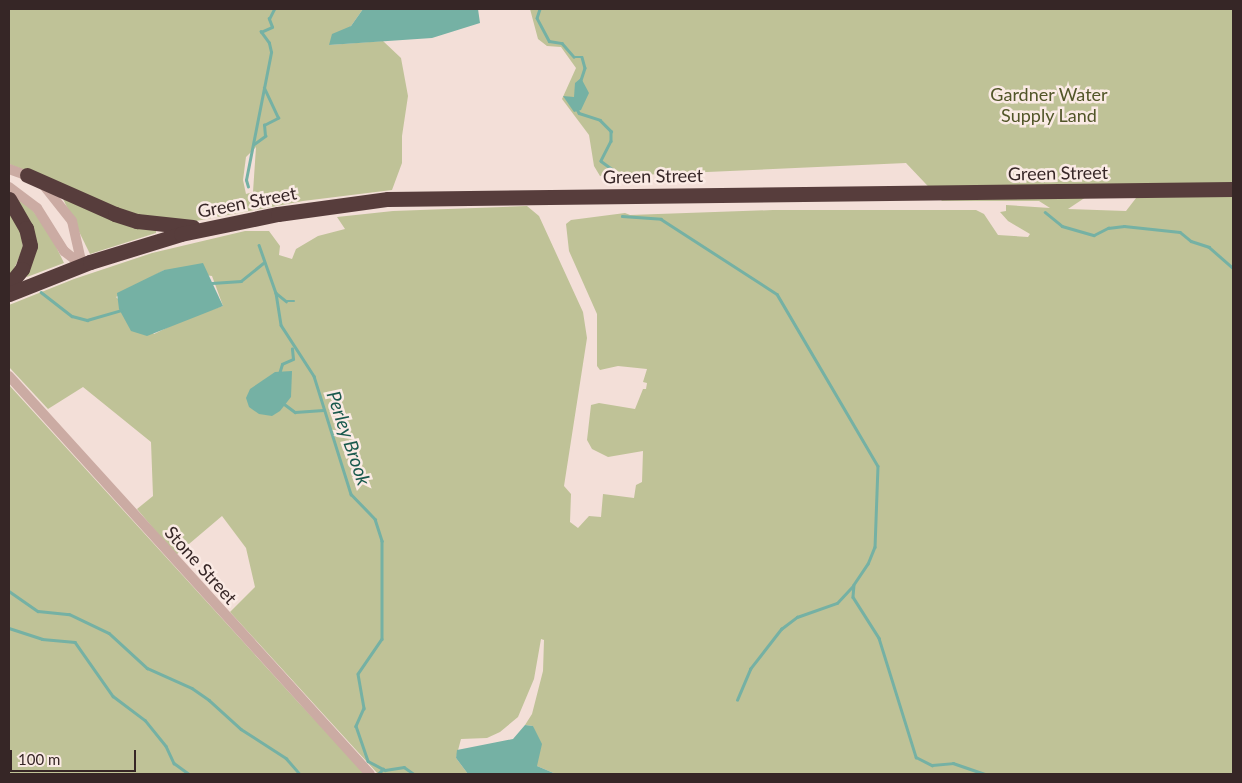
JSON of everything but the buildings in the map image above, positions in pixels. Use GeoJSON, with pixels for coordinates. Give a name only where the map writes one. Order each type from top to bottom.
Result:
{"type":"FeatureCollection","features":[{"type":"Feature","properties":{"kind":"highway"},"geometry":{"type":"LineString","coordinates":[[27,175],[122,217],[158,224],[207,228]]}},
{"type":"Feature","properties":{"kind":"highway","name":"Green Street"},"geometry":{"type":"LineString","coordinates":[[9,294],[82,265],[207,228],[321,207],[426,197],[1233,189]]}},
{"type":"Feature","properties":{"kind":"highway"},"geometry":{"type":"LineString","coordinates":[[9,199],[26,228],[30,246],[22,269],[9,285]]}},
{"type":"Feature","properties":{"kind":"street"},"geometry":{"type":"LineString","coordinates":[[9,168],[27,175],[46,187],[65,209],[74,227],[82,265]]}},
{"type":"Feature","properties":{"kind":"street"},"geometry":{"type":"LineString","coordinates":[[9,187],[37,208],[64,250],[82,265]]}},
{"type":"Feature","properties":{"kind":"street","name":"Stone Street"},"geometry":{"type":"LineString","coordinates":[[9,376],[370,774]]}},
{"type":"Feature","properties":{"kind":"green space"},"geometry":{"type":"Polygon","coordinates":[[[9,9],[363,9],[351,26],[329,45],[383,41],[401,58],[408,96],[402,136],[402,163],[392,190],[303,201],[196,221],[142,218],[9,164],[9,9]],[[256,147],[246,157],[243,180],[246,194],[253,192],[256,147]]]}},
{"type":"Feature","properties":{"kind":"green space","name":"Gardner Water Supply Land"},"geometry":{"type":"Polygon","coordinates":[[[530,9],[1233,9],[1233,774],[556,774],[537,766],[533,726],[525,725],[532,714],[543,671],[544,640],[541,639],[534,679],[518,717],[500,732],[487,738],[461,739],[456,758],[468,774],[378,774],[230,612],[255,587],[246,548],[222,516],[176,555],[137,509],[153,496],[151,442],[83,387],[48,409],[9,367],[9,305],[74,279],[152,253],[245,231],[269,231],[280,246],[279,255],[292,259],[296,249],[318,236],[345,229],[337,217],[393,211],[527,206],[539,216],[583,312],[587,338],[564,486],[571,494],[570,522],[578,528],[589,516],[601,517],[603,494],[634,498],[636,485],[642,482],[643,451],[608,457],[592,449],[587,440],[591,405],[599,403],[635,409],[643,389],[646,389],[647,383],[643,382],[647,369],[618,366],[600,370],[597,366],[597,314],[569,251],[566,224],[571,220],[625,213],[630,215],[773,210],[976,210],[984,214],[998,235],[1028,237],[1030,234],[1008,221],[1000,212],[1006,211],[1006,205],[1050,208],[1039,201],[942,201],[906,163],[639,175],[618,172],[600,176],[594,166],[589,135],[562,99],[576,68],[561,47],[547,46],[538,39],[530,9]],[[1098,189],[1068,209],[1126,211],[1143,189],[1098,189]],[[164,270],[116,297],[154,334],[189,317],[223,306],[212,276],[164,270]]]}},
{"type":"Feature","properties":{"kind":"green space"},"geometry":{"type":"Polygon","coordinates":[[[16,195],[29,206],[48,230],[64,263],[27,277],[24,275],[29,268],[16,195]]]}},
{"type":"Feature","properties":{"kind":"green space"},"geometry":{"type":"Polygon","coordinates":[[[63,199],[156,230],[156,233],[90,254],[63,199]]]}},
{"type":"Feature","properties":{"kind":"green space"},"geometry":{"type":"Polygon","coordinates":[[[9,209],[21,233],[23,248],[9,281],[9,209]]]}},
{"type":"Feature","properties":{"kind":"green space"},"geometry":{"type":"Polygon","coordinates":[[[9,385],[299,703],[366,774],[9,774],[9,385]]]}},
{"type":"Feature","properties":{"kind":"water"},"geometry":{"type":"Polygon","coordinates":[[[363,9],[478,9],[480,23],[432,38],[329,45],[332,34],[351,26],[363,9]]]}},
{"type":"Feature","properties":{"kind":"water"},"geometry":{"type":"Polygon","coordinates":[[[581,78],[589,93],[581,110],[574,112],[563,96],[574,97],[575,83],[581,78]]]}},
{"type":"Feature","properties":{"kind":"water"},"geometry":{"type":"Polygon","coordinates":[[[203,263],[223,306],[147,336],[131,331],[119,309],[117,293],[164,270],[203,263]]]}},
{"type":"Feature","properties":{"kind":"water"},"geometry":{"type":"Polygon","coordinates":[[[292,371],[291,397],[280,411],[272,416],[259,414],[249,407],[246,398],[250,389],[275,372],[292,371]]]}},
{"type":"Feature","properties":{"kind":"water"},"geometry":{"type":"Polygon","coordinates":[[[525,725],[533,726],[542,744],[537,766],[556,774],[468,774],[456,758],[457,750],[513,739],[525,725]]]}},
{"type":"Feature","properties":{"kind":"waterway","name":"Perley Brook"},"geometry":{"type":"LineString","coordinates":[[248,187],[246,180],[271,52],[269,43],[261,32],[272,27],[269,19],[274,9]]}},
{"type":"Feature","properties":{"kind":"waterway"},"geometry":{"type":"LineString","coordinates":[[540,9],[537,18],[549,41],[562,43],[574,57],[582,57],[585,68],[581,80]]}},
{"type":"Feature","properties":{"kind":"waterway"},"geometry":{"type":"LineString","coordinates":[[254,144],[265,136],[264,125],[278,118],[264,88]]}},
{"type":"Feature","properties":{"kind":"waterway"},"geometry":{"type":"LineString","coordinates":[[577,109],[579,113],[600,120],[611,131],[611,141],[601,161],[612,169],[615,178]]}},
{"type":"Feature","properties":{"kind":"waterway"},"geometry":{"type":"LineString","coordinates":[[1045,212],[1062,226],[1094,235],[1108,228],[1124,226],[1180,232],[1191,241],[1209,247],[1233,268]]}},
{"type":"Feature","properties":{"kind":"waterway"},"geometry":{"type":"LineString","coordinates":[[622,216],[661,219],[777,294],[878,466],[875,547],[868,564],[854,585],[853,597],[879,638],[916,757],[932,765],[953,763],[985,774]]}},
{"type":"Feature","properties":{"kind":"waterway","name":"Perley Brook"},"geometry":{"type":"LineString","coordinates":[[259,245],[276,293],[281,325],[314,376],[351,494],[375,519],[382,541],[382,639],[358,674],[364,708],[356,726],[368,761],[385,770],[404,767],[414,774]]}},
{"type":"Feature","properties":{"kind":"waterway"},"geometry":{"type":"LineString","coordinates":[[212,283],[241,281],[263,263]]}},
{"type":"Feature","properties":{"kind":"waterway"},"geometry":{"type":"LineString","coordinates":[[41,292],[72,316],[87,320],[122,310]]}},
{"type":"Feature","properties":{"kind":"waterway"},"geometry":{"type":"LineString","coordinates":[[276,293],[286,301],[294,301]]}},
{"type":"Feature","properties":{"kind":"waterway"},"geometry":{"type":"LineString","coordinates":[[279,374],[282,364],[293,359],[292,349]]}},
{"type":"Feature","properties":{"kind":"waterway"},"geometry":{"type":"LineString","coordinates":[[283,403],[295,412],[323,410]]}},
{"type":"Feature","properties":{"kind":"waterway"},"geometry":{"type":"LineString","coordinates":[[737,700],[750,669],[781,629],[797,617],[837,603],[853,586]]}},
{"type":"Feature","properties":{"kind":"waterway"},"geometry":{"type":"LineString","coordinates":[[9,591],[38,611],[69,614],[109,633],[147,668],[192,688],[209,700],[241,729],[286,758],[300,774]]}},
{"type":"Feature","properties":{"kind":"waterway"},"geometry":{"type":"LineString","coordinates":[[9,628],[42,639],[75,642],[113,696],[145,720],[166,746],[174,763],[189,774]]}},
{"type":"Feature","properties":{"kind":"waterway","name":"Perley Brook"},"geometry":{"type":"LineString","coordinates":[[378,774],[383,769]]}}]}
